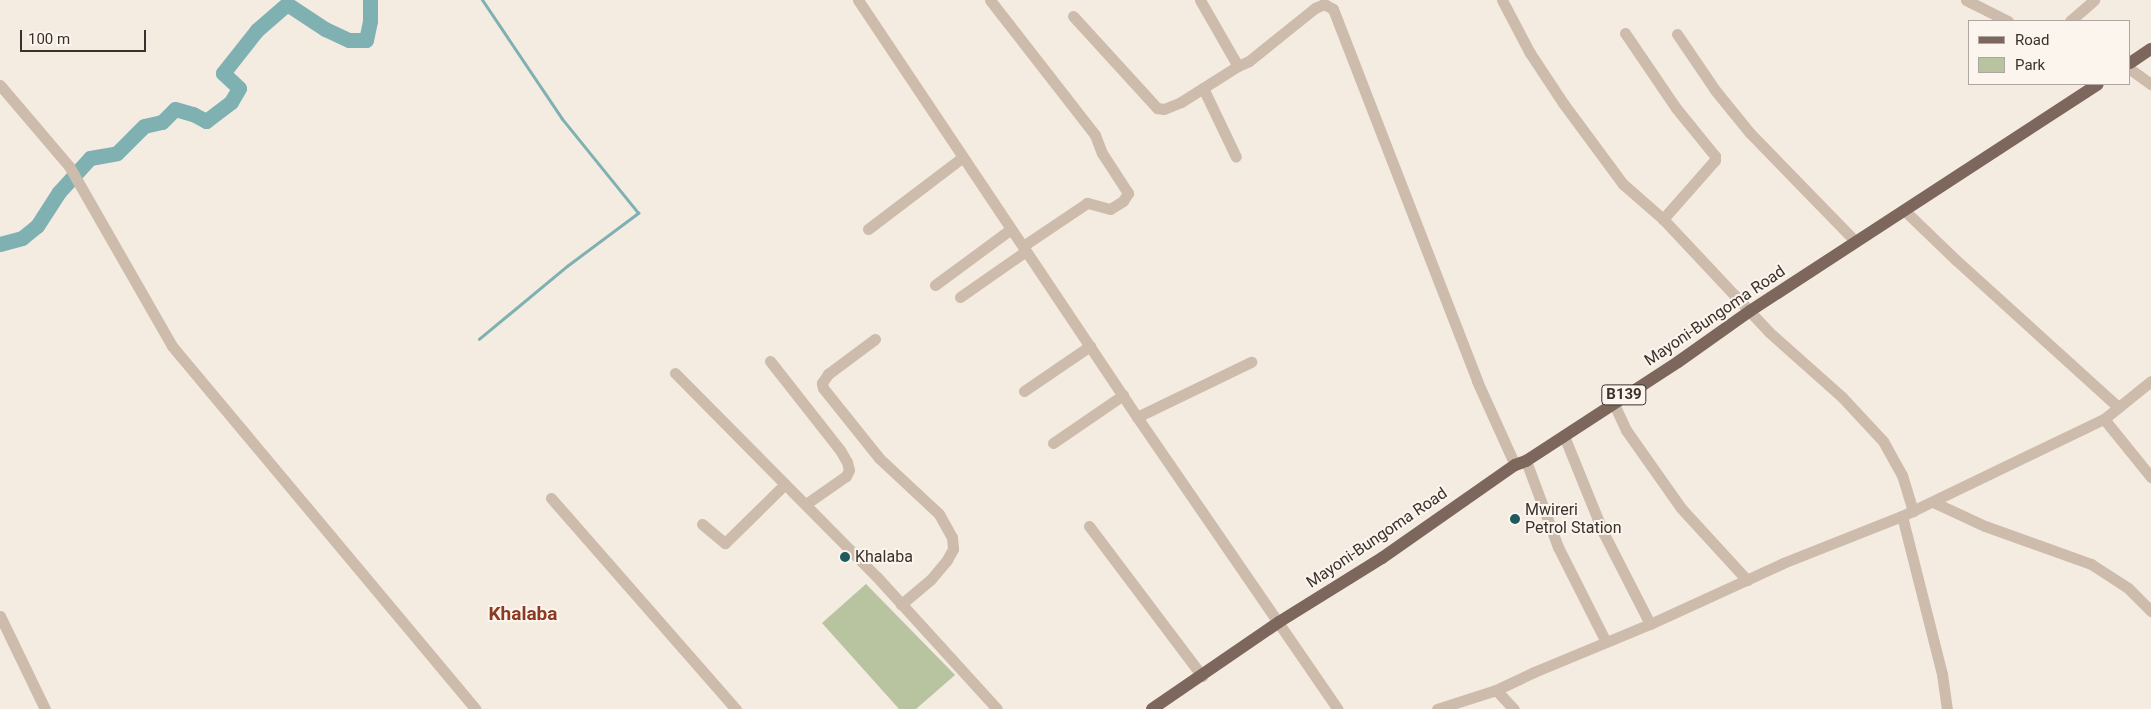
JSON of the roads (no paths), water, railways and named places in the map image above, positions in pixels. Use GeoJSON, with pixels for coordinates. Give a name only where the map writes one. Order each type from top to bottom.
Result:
{"type":"FeatureCollection","features":[{"type":"Feature","properties":{"kind":"main road"},"geometry":{"type":"LineString","coordinates":[[2131,62],[2151,49]]}},
{"type":"Feature","properties":{"kind":"main road","name":"Mayoni-Bungoma Road"},"geometry":{"type":"LineString","coordinates":[[1152,709],[1279,622],[1382,558],[1613,402],[1678,362],[1750,311],[2096,85]]}},
{"type":"Feature","properties":{"kind":"street"},"geometry":{"type":"LineString","coordinates":[[858,0],[1137,417],[1338,709]]}},
{"type":"Feature","properties":{"kind":"street"},"geometry":{"type":"LineString","coordinates":[[960,296],[1087,203],[1110,209],[1123,201],[1128,193],[1102,154],[1095,135],[990,0]]}},
{"type":"Feature","properties":{"kind":"street"},"geometry":{"type":"LineString","coordinates":[[1200,0],[1238,66]]}},
{"type":"Feature","properties":{"kind":"street"},"geometry":{"type":"LineString","coordinates":[[1502,0],[1530,53],[1606,163],[1623,184],[1663,219],[1769,332],[1842,397],[1883,441],[1902,475],[1913,511]]}},
{"type":"Feature","properties":{"kind":"street"},"geometry":{"type":"LineString","coordinates":[[1966,0],[2006,20]]}},
{"type":"Feature","properties":{"kind":"street"},"geometry":{"type":"LineString","coordinates":[[2071,20],[2094,0]]}},
{"type":"Feature","properties":{"kind":"street"},"geometry":{"type":"LineString","coordinates":[[1073,16],[1156,108],[1164,109],[1172,107],[1248,61],[1320,4],[1330,5],[1477,382],[1521,463],[1558,547],[1606,642]]}},
{"type":"Feature","properties":{"kind":"street"},"geometry":{"type":"LineString","coordinates":[[1625,33],[1676,108],[1715,156],[1715,160],[1663,219]]}},
{"type":"Feature","properties":{"kind":"street"},"geometry":{"type":"LineString","coordinates":[[1677,34],[1716,90],[1750,133],[1856,241]]}},
{"type":"Feature","properties":{"kind":"street"},"geometry":{"type":"LineString","coordinates":[[2131,69],[2151,84]]}},
{"type":"Feature","properties":{"kind":"street"},"geometry":{"type":"LineString","coordinates":[[0,85],[69,166],[172,346],[475,709]]}},
{"type":"Feature","properties":{"kind":"street"},"geometry":{"type":"LineString","coordinates":[[1203,88],[1236,157]]}},
{"type":"Feature","properties":{"kind":"street"},"geometry":{"type":"LineString","coordinates":[[868,229],[963,157]]}},
{"type":"Feature","properties":{"kind":"street"},"geometry":{"type":"LineString","coordinates":[[1905,211],[1956,260],[2118,407]]}},
{"type":"Feature","properties":{"kind":"street"},"geometry":{"type":"LineString","coordinates":[[935,285],[1011,228]]}},
{"type":"Feature","properties":{"kind":"street"},"geometry":{"type":"LineString","coordinates":[[875,338],[828,374],[822,383],[823,388],[879,458],[939,514],[952,537],[953,550],[948,560],[930,580],[901,604]]}},
{"type":"Feature","properties":{"kind":"street"},"geometry":{"type":"LineString","coordinates":[[1024,391],[1090,346]]}},
{"type":"Feature","properties":{"kind":"street"},"geometry":{"type":"LineString","coordinates":[[770,362],[840,450],[847,462],[848,470],[846,476],[806,504]]}},
{"type":"Feature","properties":{"kind":"street"},"geometry":{"type":"LineString","coordinates":[[1137,417],[1251,362]]}},
{"type":"Feature","properties":{"kind":"street"},"geometry":{"type":"LineString","coordinates":[[675,373],[806,504],[901,604],[996,709]]}},
{"type":"Feature","properties":{"kind":"street"},"geometry":{"type":"LineString","coordinates":[[1437,709],[1496,690],[1534,672],[1650,624],[1783,563],[1933,502],[2104,419],[2151,381]]}},
{"type":"Feature","properties":{"kind":"street"},"geometry":{"type":"LineString","coordinates":[[1053,443],[1123,395]]}},
{"type":"Feature","properties":{"kind":"street"},"geometry":{"type":"LineString","coordinates":[[1613,402],[1626,430],[1681,508],[1747,580]]}},
{"type":"Feature","properties":{"kind":"street"},"geometry":{"type":"LineString","coordinates":[[2104,419],[2151,478]]}},
{"type":"Feature","properties":{"kind":"street"},"geometry":{"type":"LineString","coordinates":[[1564,436],[1603,532],[1650,624]]}},
{"type":"Feature","properties":{"kind":"street"},"geometry":{"type":"LineString","coordinates":[[702,524],[725,543],[786,484]]}},
{"type":"Feature","properties":{"kind":"street"},"geometry":{"type":"LineString","coordinates":[[550,498],[736,709]]}},
{"type":"Feature","properties":{"kind":"street"},"geometry":{"type":"LineString","coordinates":[[1933,502],[1985,526],[2090,564],[2128,588],[2151,610]]}},
{"type":"Feature","properties":{"kind":"street"},"geometry":{"type":"LineString","coordinates":[[1902,516],[1942,674],[1947,709]]}},
{"type":"Feature","properties":{"kind":"street"},"geometry":{"type":"LineString","coordinates":[[1090,526],[1202,676]]}},
{"type":"Feature","properties":{"kind":"street"},"geometry":{"type":"LineString","coordinates":[[0,616],[45,709]]}},
{"type":"Feature","properties":{"kind":"street"},"geometry":{"type":"LineString","coordinates":[[1496,690],[1514,709]]}},
{"type":"Feature","properties":{"kind":"waterway"},"geometry":{"type":"LineString","coordinates":[[0,244],[22,238],[37,226],[59,192],[90,158],[117,153],[144,126],[162,122],[175,109],[193,114],[206,121],[231,102],[239,88],[223,73],[257,30],[287,4],[325,29],[349,40],[366,40],[370,21],[370,0]]}},
{"type":"Feature","properties":{"kind":"waterway"},"geometry":{"type":"LineString","coordinates":[[479,339],[567,266],[638,213],[562,119],[482,0]]}},
{"type":"Feature","properties":{"kind":"place","name":"Mwireri Petrol Station"},"geometry":{"type":"Point","coordinates":[1515,519]}},
{"type":"Feature","properties":{"kind":"place","name":"Khalaba"},"geometry":{"type":"Point","coordinates":[845,557]}},
{"type":"Feature","properties":{"kind":"district","name":"Khalaba"},"geometry":{"type":"Point","coordinates":[523,614]}}]}
